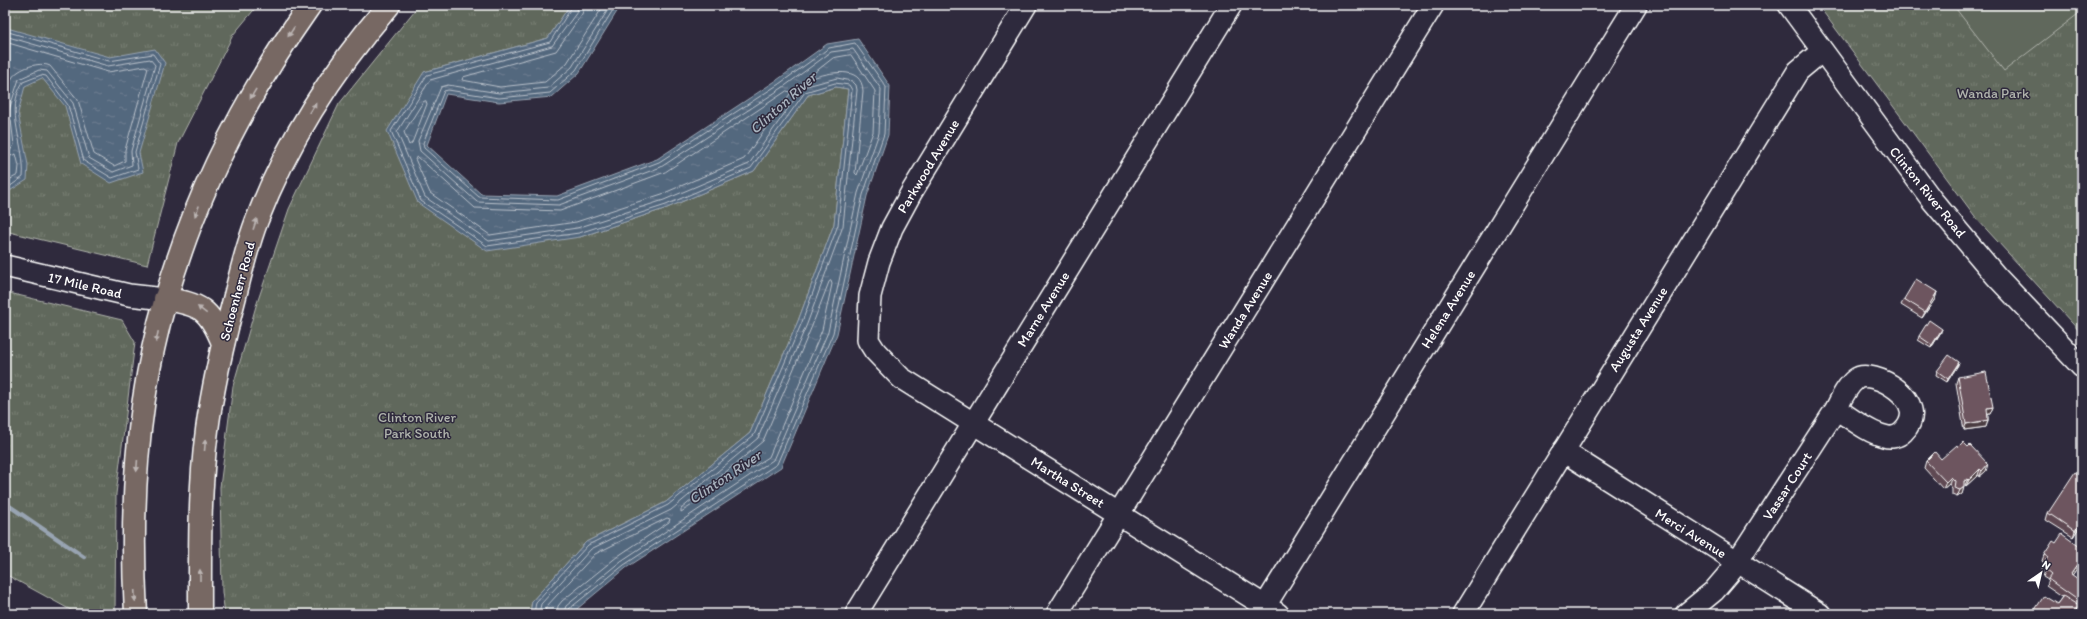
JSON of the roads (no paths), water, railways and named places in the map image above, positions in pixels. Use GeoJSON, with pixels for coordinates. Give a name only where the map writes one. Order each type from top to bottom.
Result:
{"type":"FeatureCollection","features":[{"type":"Feature","properties":{"kind":"main road"},"geometry":{"type":"LineString","coordinates":[[136,614],[134,516],[138,449],[146,386],[165,299],[192,221],[227,143],[273,60],[310,5]]}},
{"type":"Feature","properties":{"kind":"main road","name":"Schoenherr Road"},"geometry":{"type":"LineString","coordinates":[[200,614],[202,473],[212,396],[223,343],[249,244],[271,186],[313,109],[388,5]]}},
{"type":"Feature","properties":{"kind":"main road"},"geometry":{"type":"LineString","coordinates":[[165,299],[187,302],[207,313],[215,325],[223,343]]}},
{"type":"Feature","properties":{"kind":"street","name":"Parkwood Avenue"},"geometry":{"type":"LineString","coordinates":[[868,340],[870,296],[879,262],[892,228],[911,193],[1026,5]]}},
{"type":"Feature","properties":{"kind":"street","name":"Marne Avenue"},"geometry":{"type":"LineString","coordinates":[[856,614],[1231,5]]}},
{"type":"Feature","properties":{"kind":"street","name":"Wanda Avenue"},"geometry":{"type":"LineString","coordinates":[[1057,614],[1433,5]]}},
{"type":"Feature","properties":{"kind":"street","name":"Helena Avenue"},"geometry":{"type":"LineString","coordinates":[[1268,611],[1636,5]]}},
{"type":"Feature","properties":{"kind":"street","name":"Clinton River Road"},"geometry":{"type":"LineString","coordinates":[[1789,5],[1932,200],[1996,276],[2082,367]]}},
{"type":"Feature","properties":{"kind":"street","name":"Augusta Avenue"},"geometry":{"type":"LineString","coordinates":[[1463,614],[1798,71],[1822,51]]}},
{"type":"Feature","properties":{"kind":"street","name":"17 Mile Road"},"geometry":{"type":"LineString","coordinates":[[5,266],[129,295],[165,299]]}},
{"type":"Feature","properties":{"kind":"street","name":"Martha Street"},"geometry":{"type":"LineString","coordinates":[[868,340],[875,351],[901,378],[1119,514],[1268,611]]}},
{"type":"Feature","properties":{"kind":"street","name":"Vassar Court"},"geometry":{"type":"LineString","coordinates":[[1686,614],[1714,591],[1737,562],[1836,409]]}},
{"type":"Feature","properties":{"kind":"street","name":"Merci Avenue"},"geometry":{"type":"LineString","coordinates":[[1563,451],[1820,614]]}},
{"type":"Feature","properties":{"kind":"water","name":"Clinton River"},"geometry":{"type":"Polygon","coordinates":[[[570,5],[621,5],[579,73],[552,97],[499,102],[446,94],[427,145],[481,194],[557,196],[657,159],[777,80],[827,44],[858,39],[890,86],[888,135],[867,196],[837,334],[781,467],[626,568],[571,614],[530,614],[532,601],[586,542],[666,502],[750,433],[798,321],[834,224],[848,89],[836,87],[808,95],[754,171],[667,208],[580,237],[487,251],[418,203],[387,131],[424,72],[548,38],[570,5]]]}},
{"type":"Feature","properties":{"kind":"water"},"geometry":{"type":"Polygon","coordinates":[[[5,22],[7,28],[110,57],[155,49],[165,63],[139,153],[143,172],[111,183],[81,164],[65,106],[42,78],[25,86],[18,113],[28,165],[27,180],[8,192],[5,188],[5,151],[10,145],[5,107],[5,22]]]}},
{"type":"Feature","properties":{"kind":"waterway"},"geometry":{"type":"LineString","coordinates":[[5,503],[84,557]]}},
{"type":"Feature","properties":{"kind":"park label","name":"Wanda Park"},"geometry":{"type":"Point","coordinates":[1993,93]}},
{"type":"Feature","properties":{"kind":"park label","name":"Clinton River Park South"},"geometry":{"type":"Point","coordinates":[417,426]}}]}
